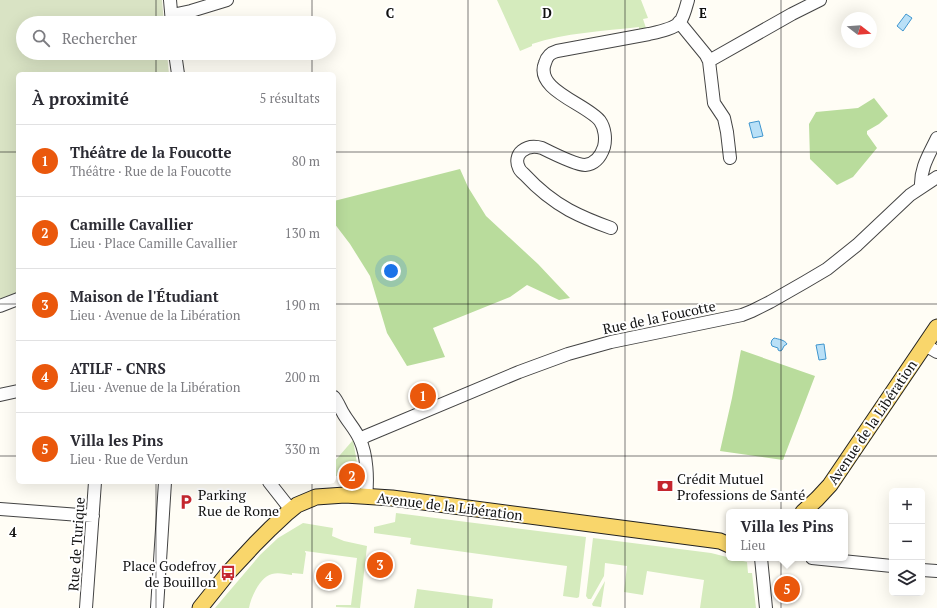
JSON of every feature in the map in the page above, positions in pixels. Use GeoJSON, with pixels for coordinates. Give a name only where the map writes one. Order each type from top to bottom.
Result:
{"type":"FeatureCollection","features":[{"type":"Feature","properties":{"kind":"main road","name":"Avenue de la Libération"},"geometry":{"type":"LineString","coordinates":[[806,509],[830,485],[931,348],[937,327]]}},
{"type":"Feature","properties":{"kind":"main road","name":"Avenue de la Libération"},"geometry":{"type":"LineString","coordinates":[[200,608],[243,557],[270,529],[301,503],[316,497],[345,495],[392,498],[726,540]]}},
{"type":"Feature","properties":{"kind":"street"},"geometry":{"type":"LineString","coordinates":[[170,0],[172,16]]}},
{"type":"Feature","properties":{"kind":"street"},"geometry":{"type":"LineString","coordinates":[[179,16],[227,0]]}},
{"type":"Feature","properties":{"kind":"street"},"geometry":{"type":"LineString","coordinates":[[611,228],[585,218],[555,201],[529,179],[519,168],[517,161],[518,156],[521,152],[532,147],[542,148],[584,165],[591,163],[601,155],[605,143],[603,127],[600,121],[548,83],[543,70],[544,65],[550,53],[664,30],[679,22],[688,0]]}},
{"type":"Feature","properties":{"kind":"street"},"geometry":{"type":"LineString","coordinates":[[709,61],[792,14],[820,0]]}},
{"type":"Feature","properties":{"kind":"street"},"geometry":{"type":"LineString","coordinates":[[679,22],[706,55],[709,61],[714,103],[724,118],[728,132],[730,158]]}},
{"type":"Feature","properties":{"kind":"street"},"geometry":{"type":"LineString","coordinates":[[176,60],[178,72]]}},
{"type":"Feature","properties":{"kind":"street"},"geometry":{"type":"LineString","coordinates":[[921,187],[920,179],[922,170],[937,138]]}},
{"type":"Feature","properties":{"kind":"street","name":"Rue de la Foucotte"},"geometry":{"type":"LineString","coordinates":[[360,440],[366,436],[519,372],[568,354],[612,342],[742,315],[752,311],[781,296],[827,268],[857,246],[910,195],[937,177]]}},
{"type":"Feature","properties":{"kind":"street"},"geometry":{"type":"LineString","coordinates":[[0,306],[16,301]]}},
{"type":"Feature","properties":{"kind":"street"},"geometry":{"type":"LineString","coordinates":[[0,395],[16,391]]}},
{"type":"Feature","properties":{"kind":"street"},"geometry":{"type":"LineString","coordinates":[[336,399],[342,412],[360,440],[367,468],[368,482],[366,496]]}},
{"type":"Feature","properties":{"kind":"street","name":"Rue de Turique"},"geometry":{"type":"LineString","coordinates":[[86,608],[95,484]]}},
{"type":"Feature","properties":{"kind":"street"},"geometry":{"type":"LineString","coordinates":[[158,608],[165,484]]}},
{"type":"Feature","properties":{"kind":"street"},"geometry":{"type":"LineString","coordinates":[[271,484],[291,510]]}},
{"type":"Feature","properties":{"kind":"street"},"geometry":{"type":"LineString","coordinates":[[0,509],[92,516]]}},
{"type":"Feature","properties":{"kind":"street"},"geometry":{"type":"LineString","coordinates":[[761,561],[766,608]]}},
{"type":"Feature","properties":{"kind":"street"},"geometry":{"type":"LineString","coordinates":[[842,561],[889,566]]}},
{"type":"Feature","properties":{"kind":"street"},"geometry":{"type":"LineString","coordinates":[[925,570],[937,571]]}},
{"type":"Feature","properties":{"kind":"green space"},"geometry":{"type":"Polygon","coordinates":[[[0,0],[162,0],[163,16],[16,16],[16,60],[168,60],[169,72],[16,72],[16,293],[0,299],[0,0]]]}},
{"type":"Feature","properties":{"kind":"green space"},"geometry":{"type":"Polygon","coordinates":[[[497,0],[641,0],[648,18],[643,19],[646,28],[639,29],[639,27],[598,31],[557,37],[532,44],[532,46],[520,51],[497,0]]]}},
{"type":"Feature","properties":{"kind":"green space"},"geometry":{"type":"Polygon","coordinates":[[[874,98],[888,116],[879,124],[867,131],[867,134],[877,148],[853,177],[837,185],[810,159],[809,124],[816,112],[858,108],[874,98]]]}},
{"type":"Feature","properties":{"kind":"green space"},"geometry":{"type":"Polygon","coordinates":[[[460,169],[468,187],[486,216],[538,264],[570,298],[559,300],[527,285],[510,297],[433,328],[445,357],[407,366],[387,333],[370,276],[350,244],[336,226],[336,200],[460,169]]]}},
{"type":"Feature","properties":{"kind":"green space"},"geometry":{"type":"Polygon","coordinates":[[[741,350],[815,376],[783,460],[720,451],[741,350]]]}},
{"type":"Feature","properties":{"kind":"green space"},"geometry":{"type":"Polygon","coordinates":[[[353,440],[357,463],[361,462],[362,476],[336,476],[336,460],[353,440]]]}},
{"type":"Feature","properties":{"kind":"green space"},"geometry":{"type":"Polygon","coordinates":[[[396,513],[586,537],[579,597],[563,596],[567,566],[414,545],[410,544],[411,538],[374,533],[374,527],[395,522],[396,513]]]}},
{"type":"Feature","properties":{"kind":"green space"},"geometry":{"type":"Polygon","coordinates":[[[303,523],[333,528],[332,536],[344,541],[367,546],[360,608],[336,607],[336,605],[351,605],[357,558],[305,551],[303,574],[292,573],[292,575],[277,573],[268,576],[257,588],[249,608],[215,608],[260,555],[278,538],[303,523]]]}},
{"type":"Feature","properties":{"kind":"green space"},"geometry":{"type":"Polygon","coordinates":[[[593,538],[711,553],[726,557],[726,561],[747,562],[748,573],[752,573],[756,608],[700,608],[704,580],[647,571],[643,595],[624,592],[627,566],[605,563],[604,576],[591,599],[588,599],[586,596],[593,538]]]}},
{"type":"Feature","properties":{"kind":"green space"},"geometry":{"type":"Polygon","coordinates":[[[605,581],[601,607],[593,606],[592,604],[605,581]]]}},
{"type":"Feature","properties":{"kind":"green space"},"geometry":{"type":"Polygon","coordinates":[[[417,589],[493,599],[492,608],[414,608],[417,589]]]}},
{"type":"Feature","properties":{"kind":"water"},"geometry":{"type":"Polygon","coordinates":[[[906,14],[912,18],[903,31],[897,26],[906,14]]]}},
{"type":"Feature","properties":{"kind":"water"},"geometry":{"type":"Polygon","coordinates":[[[759,121],[763,136],[753,138],[749,123],[759,121]]]}},
{"type":"Feature","properties":{"kind":"water"},"geometry":{"type":"Polygon","coordinates":[[[774,338],[787,344],[782,350],[780,351],[778,348],[772,346],[771,343],[774,338]]]}},
{"type":"Feature","properties":{"kind":"water"},"geometry":{"type":"Polygon","coordinates":[[[824,344],[826,359],[819,360],[816,345],[824,344]]]}},
{"type":"Feature","properties":{"kind":"place","name":"Théâtre de la Foucotte"},"geometry":{"type":"Point","coordinates":[423,396]}},
{"type":"Feature","properties":{"kind":"place","name":"Camille Cavallier"},"geometry":{"type":"Point","coordinates":[352,476]}},
{"type":"Feature","properties":{"kind":"place","name":"Crédit Mutuel Professions de Santé"},"geometry":{"type":"Point","coordinates":[665,486]}},
{"type":"Feature","properties":{"kind":"place","name":"Parking Rue de Rome"},"geometry":{"type":"Point","coordinates":[186,502]}},
{"type":"Feature","properties":{"kind":"place","name":"Maison de l'Étudiant"},"geometry":{"type":"Point","coordinates":[380,565]}},
{"type":"Feature","properties":{"kind":"place","name":"Place Godefroy de Bouillon"},"geometry":{"type":"Point","coordinates":[228,573]}},
{"type":"Feature","properties":{"kind":"place","name":"ATILF - CNRS"},"geometry":{"type":"Point","coordinates":[329,576]}},
{"type":"Feature","properties":{"kind":"place","name":"Villa les Pins"},"geometry":{"type":"Point","coordinates":[787,589]}}]}
